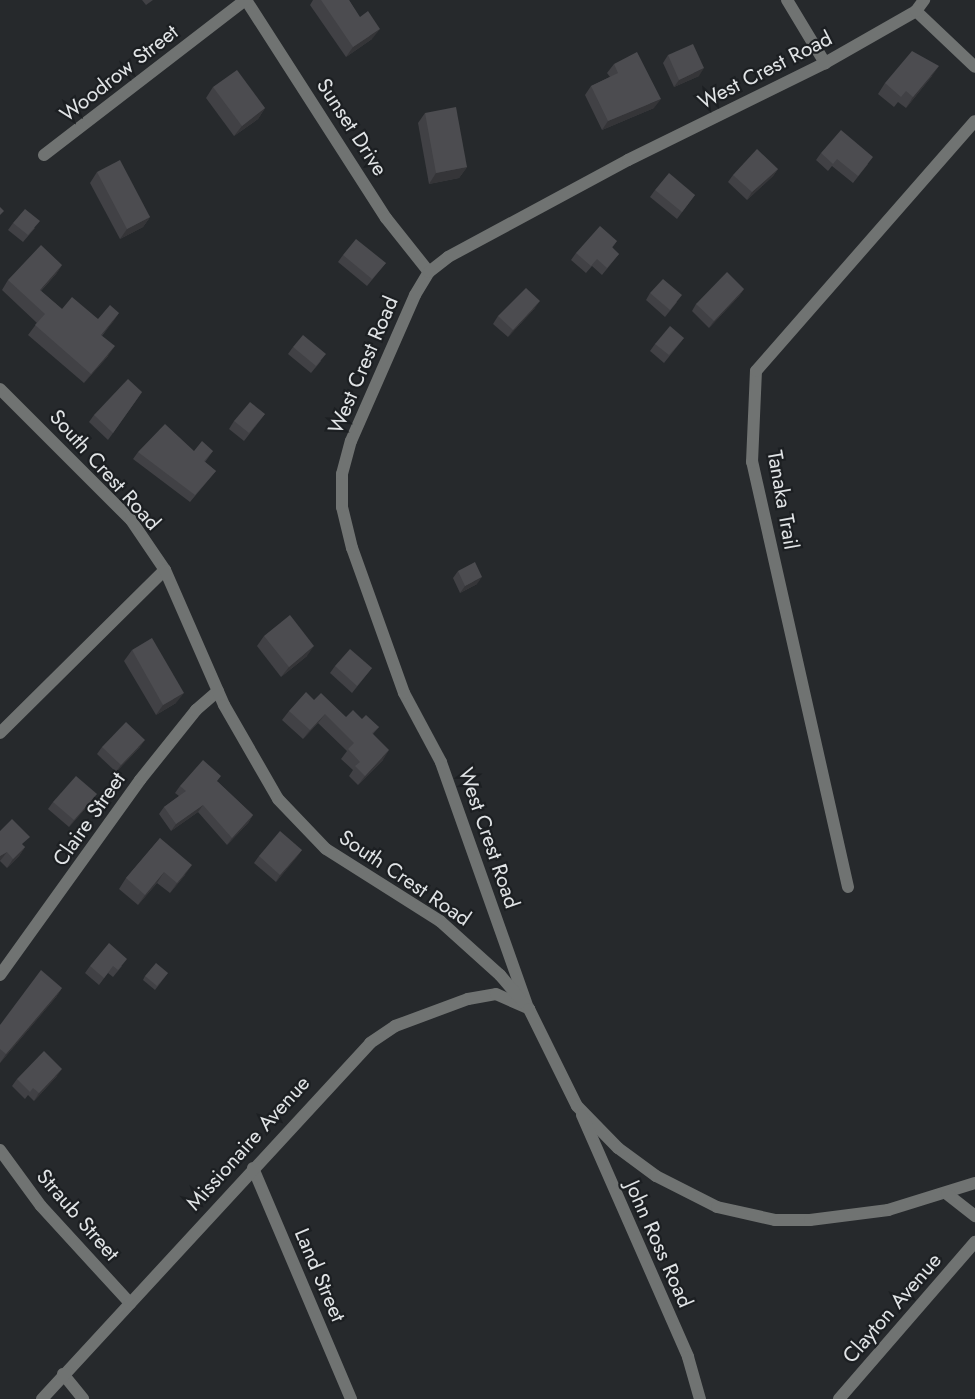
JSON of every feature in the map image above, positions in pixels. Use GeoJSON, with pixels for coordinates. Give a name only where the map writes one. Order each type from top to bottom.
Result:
{"type":"FeatureCollection","features":[{"type":"Feature","properties":{"kind":"street","name":"Woodrow Street"},"geometry":{"type":"LineString","coordinates":[[44,155],[245,0]]}},
{"type":"Feature","properties":{"kind":"street","name":"Sunset Drive"},"geometry":{"type":"LineString","coordinates":[[245,0],[386,218],[429,273]]}},
{"type":"Feature","properties":{"kind":"street"},"geometry":{"type":"LineString","coordinates":[[787,0],[825,63]]}},
{"type":"Feature","properties":{"kind":"street","name":"West Crest Road"},"geometry":{"type":"LineString","coordinates":[[529,1009],[441,762],[404,693],[352,548],[342,507],[342,474],[351,441],[391,344],[429,273],[477,240],[628,160],[825,63],[916,10],[924,0]]}},
{"type":"Feature","properties":{"kind":"street"},"geometry":{"type":"LineString","coordinates":[[916,10],[975,67]]}},
{"type":"Feature","properties":{"kind":"street","name":"Tanaka Trail"},"geometry":{"type":"LineString","coordinates":[[848,887],[752,462],[756,371],[975,121]]}},
{"type":"Feature","properties":{"kind":"street","name":"South Crest Road"},"geometry":{"type":"LineString","coordinates":[[0,389],[131,520],[165,570],[218,691],[259,769],[300,826],[326,849],[440,921],[500,975],[529,1009],[578,1106],[618,1148],[656,1176],[717,1207],[743,1214],[810,1220],[888,1210],[947,1194],[975,1183]]}},
{"type":"Feature","properties":{"kind":"street"},"geometry":{"type":"LineString","coordinates":[[0,733],[165,570]]}},
{"type":"Feature","properties":{"kind":"street","name":"Claire Street"},"geometry":{"type":"LineString","coordinates":[[0,975],[140,780],[196,710],[218,691]]}},
{"type":"Feature","properties":{"kind":"street","name":"Missionaire Avenue"},"geometry":{"type":"LineString","coordinates":[[42,1399],[329,1083],[370,1043],[395,1026],[468,999],[496,994],[529,1009]]}},
{"type":"Feature","properties":{"kind":"street","name":"John Ross Road"},"geometry":{"type":"LineString","coordinates":[[578,1106],[688,1357],[700,1399]]}},
{"type":"Feature","properties":{"kind":"street","name":"Straub Street"},"geometry":{"type":"LineString","coordinates":[[0,1150],[41,1206],[130,1303]]}},
{"type":"Feature","properties":{"kind":"street","name":"Land Street"},"geometry":{"type":"LineString","coordinates":[[253,1168],[351,1399]]}},
{"type":"Feature","properties":{"kind":"street"},"geometry":{"type":"LineString","coordinates":[[947,1194],[975,1216]]}},
{"type":"Feature","properties":{"kind":"street","name":"Clayton Avenue"},"geometry":{"type":"LineString","coordinates":[[839,1399],[975,1242]]}},
{"type":"Feature","properties":{"kind":"street"},"geometry":{"type":"LineString","coordinates":[[63,1374],[83,1399]]}},
{"type":"Feature","properties":{"kind":"building"},"geometry":{"type":"Polygon","coordinates":[[[321,0],[349,0],[360,17],[368,11],[380,29],[353,47],[321,0]]]}},
{"type":"Feature","properties":{"kind":"building"},"geometry":{"type":"Polygon","coordinates":[[[693,44],[704,68],[679,80],[668,55],[693,44]]]}},
{"type":"Feature","properties":{"kind":"building"},"geometry":{"type":"Polygon","coordinates":[[[912,51],[939,66],[913,97],[906,91],[901,97],[885,83],[912,51]]]}},
{"type":"Feature","properties":{"kind":"building"},"geometry":{"type":"Polygon","coordinates":[[[637,52],[661,99],[608,121],[591,86],[618,73],[614,64],[637,52]]]}},
{"type":"Feature","properties":{"kind":"building"},"geometry":{"type":"Polygon","coordinates":[[[237,70],[265,108],[242,126],[213,87],[237,70]]]}},
{"type":"Feature","properties":{"kind":"building"},"geometry":{"type":"Polygon","coordinates":[[[456,107],[467,167],[436,173],[425,113],[456,107]]]}},
{"type":"Feature","properties":{"kind":"building"},"geometry":{"type":"Polygon","coordinates":[[[841,130],[873,157],[858,176],[837,159],[833,164],[821,153],[841,130]]]}},
{"type":"Feature","properties":{"kind":"building"},"geometry":{"type":"Polygon","coordinates":[[[757,149],[778,169],[752,192],[733,175],[757,149]]]}},
{"type":"Feature","properties":{"kind":"building"},"geometry":{"type":"Polygon","coordinates":[[[120,160],[150,217],[127,229],[97,172],[120,160]]]}},
{"type":"Feature","properties":{"kind":"building"},"geometry":{"type":"Polygon","coordinates":[[[669,173],[695,195],[682,212],[655,190],[669,173]]]}},
{"type":"Feature","properties":{"kind":"building"},"geometry":{"type":"Polygon","coordinates":[[[25,209],[40,221],[28,235],[13,223],[25,209]]]}},
{"type":"Feature","properties":{"kind":"building"},"geometry":{"type":"Polygon","coordinates":[[[600,226],[617,241],[612,247],[619,254],[607,268],[597,259],[591,266],[576,253],[600,226]]]}},
{"type":"Feature","properties":{"kind":"building"},"geometry":{"type":"Polygon","coordinates":[[[356,239],[386,263],[372,279],[343,255],[356,239]]]}},
{"type":"Feature","properties":{"kind":"building"},"geometry":{"type":"Polygon","coordinates":[[[41,245],[62,265],[40,290],[62,309],[72,297],[98,319],[110,305],[119,313],[101,335],[115,346],[91,374],[35,325],[45,314],[8,280],[41,245]]]}},
{"type":"Feature","properties":{"kind":"building"},"geometry":{"type":"Polygon","coordinates":[[[727,272],[744,289],[714,321],[696,304],[727,272]]]}},
{"type":"Feature","properties":{"kind":"building"},"geometry":{"type":"Polygon","coordinates":[[[663,279],[682,295],[670,310],[650,293],[663,279]]]}},
{"type":"Feature","properties":{"kind":"building"},"geometry":{"type":"Polygon","coordinates":[[[526,288],[540,301],[513,330],[498,316],[526,288]]]}},
{"type":"Feature","properties":{"kind":"building"},"geometry":{"type":"Polygon","coordinates":[[[670,326],[684,338],[669,355],[655,344],[670,326]]]}},
{"type":"Feature","properties":{"kind":"building"},"geometry":{"type":"Polygon","coordinates":[[[303,335],[326,354],[316,366],[293,347],[303,335]]]}},
{"type":"Feature","properties":{"kind":"building"},"geometry":{"type":"Polygon","coordinates":[[[128,379],[142,392],[113,433],[94,415],[128,379]]]}},
{"type":"Feature","properties":{"kind":"building"},"geometry":{"type":"Polygon","coordinates":[[[250,402],[265,414],[249,433],[234,421],[250,402]]]}},
{"type":"Feature","properties":{"kind":"building"},"geometry":{"type":"Polygon","coordinates":[[[165,424],[194,451],[202,441],[213,451],[204,461],[216,471],[195,495],[138,452],[165,424]]]}},
{"type":"Feature","properties":{"kind":"building"},"geometry":{"type":"Polygon","coordinates":[[[475,562],[482,577],[465,586],[458,571],[475,562]]]}},
{"type":"Feature","properties":{"kind":"building"},"geometry":{"type":"Polygon","coordinates":[[[290,615],[314,646],[289,667],[264,636],[290,615]]]}},
{"type":"Feature","properties":{"kind":"building"},"geometry":{"type":"Polygon","coordinates":[[[152,638],[184,693],[163,705],[132,650],[152,638]]]}},
{"type":"Feature","properties":{"kind":"building"},"geometry":{"type":"Polygon","coordinates":[[[350,649],[372,668],[357,686],[335,666],[350,649]]]}},
{"type":"Feature","properties":{"kind":"building"},"geometry":{"type":"Polygon","coordinates":[[[306,692],[314,700],[321,693],[346,717],[353,710],[362,719],[366,715],[379,727],[372,733],[389,750],[365,776],[355,766],[360,762],[348,749],[354,743],[325,714],[310,730],[289,711],[306,692]]]}},
{"type":"Feature","properties":{"kind":"building"},"geometry":{"type":"Polygon","coordinates":[[[126,722],[145,740],[121,765],[102,747],[126,722]]]}},
{"type":"Feature","properties":{"kind":"building"},"geometry":{"type":"Polygon","coordinates":[[[203,760],[221,776],[217,781],[253,815],[232,838],[203,805],[176,824],[164,807],[186,791],[180,786],[203,760]]]}},
{"type":"Feature","properties":{"kind":"building"},"geometry":{"type":"Polygon","coordinates":[[[76,776],[97,794],[74,820],[53,802],[76,776]]]}},
{"type":"Feature","properties":{"kind":"building"},"geometry":{"type":"Polygon","coordinates":[[[12,819],[30,837],[22,844],[25,847],[13,859],[7,852],[0,856],[0,831],[12,819]]]}},
{"type":"Feature","properties":{"kind":"building"},"geometry":{"type":"Polygon","coordinates":[[[280,831],[302,850],[280,875],[259,856],[280,831]]]}},
{"type":"Feature","properties":{"kind":"building"},"geometry":{"type":"Polygon","coordinates":[[[160,838],[192,865],[177,883],[164,872],[145,895],[126,878],[160,838]]]}},
{"type":"Feature","properties":{"kind":"building"},"geometry":{"type":"Polygon","coordinates":[[[109,943],[127,959],[118,970],[113,966],[104,978],[90,966],[109,943]]]}},
{"type":"Feature","properties":{"kind":"building"},"geometry":{"type":"Polygon","coordinates":[[[156,963],[168,973],[157,986],[145,976],[156,963]]]}},
{"type":"Feature","properties":{"kind":"building"},"geometry":{"type":"Polygon","coordinates":[[[41,970],[62,988],[6,1054],[0,1049],[0,1025],[41,970]]]}},
{"type":"Feature","properties":{"kind":"building"},"geometry":{"type":"Polygon","coordinates":[[[44,1051],[62,1069],[39,1093],[33,1088],[30,1092],[17,1079],[44,1051]]]}}]}
